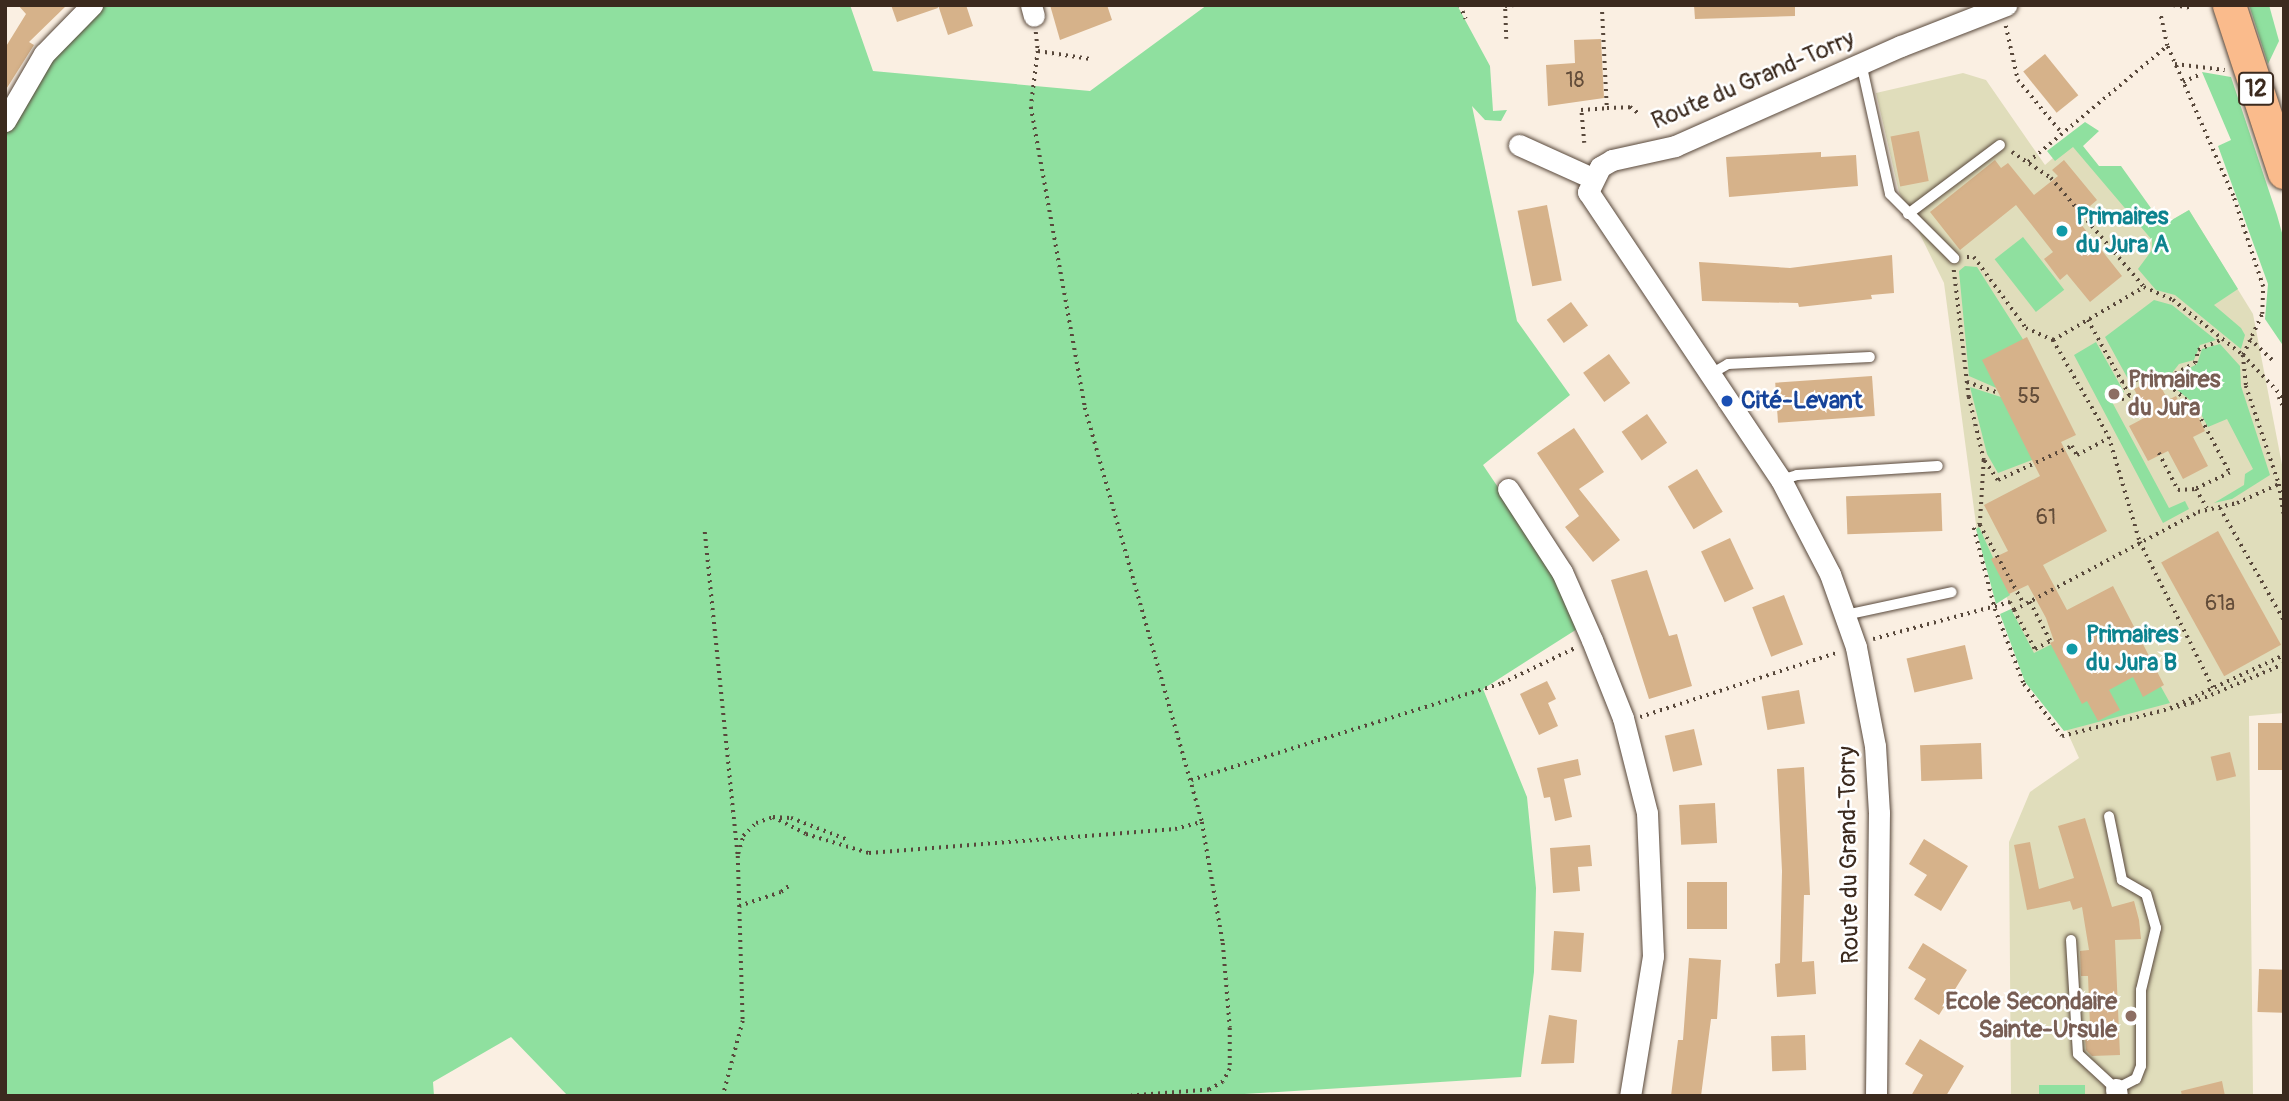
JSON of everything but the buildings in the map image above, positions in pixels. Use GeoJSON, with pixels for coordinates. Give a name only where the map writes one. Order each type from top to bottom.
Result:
{"type":"FeatureCollection","features":[{"type":"Feature","properties":{"kind":"main road","name":"12"},"geometry":{"type":"LineString","coordinates":[[2229,5],[2284,172]]}},
{"type":"Feature","properties":{"kind":"street"},"geometry":{"type":"LineString","coordinates":[[5,121],[44,54],[92,5]]}},
{"type":"Feature","properties":{"kind":"street","name":"Route du Grand-Torry"},"geometry":{"type":"LineString","coordinates":[[1876,1096],[1879,813],[1875,746],[1856,647],[1830,574],[1781,480],[1592,204],[1588,192],[1592,178],[1600,167],[1612,160],[1675,146],[1861,63],[1999,11]]}},
{"type":"Feature","properties":{"kind":"street"},"geometry":{"type":"LineString","coordinates":[[1519,145],[1592,178]]}},
{"type":"Feature","properties":{"kind":"street"},"geometry":{"type":"LineString","coordinates":[[1508,489],[1562,572],[1592,640],[1623,718],[1647,813],[1653,956],[1630,1096]]}},
{"type":"Feature","properties":{"kind":"lane"},"geometry":{"type":"LineString","coordinates":[[1861,63],[1889,194],[1954,258]]}},
{"type":"Feature","properties":{"kind":"lane"},"geometry":{"type":"LineString","coordinates":[[1909,214],[2000,145]]}},
{"type":"Feature","properties":{"kind":"lane"},"geometry":{"type":"LineString","coordinates":[[1709,375],[1728,364],[1870,357]]}},
{"type":"Feature","properties":{"kind":"lane"},"geometry":{"type":"LineString","coordinates":[[1781,480],[1797,475],[1938,466]]}},
{"type":"Feature","properties":{"kind":"lane"},"geometry":{"type":"LineString","coordinates":[[1845,615],[1952,592]]}},
{"type":"Feature","properties":{"kind":"lane"},"geometry":{"type":"LineString","coordinates":[[2071,940],[2078,1054],[2117,1092],[2136,1079],[2141,1066],[2141,990],[2156,928],[2146,894],[2122,880],[2109,816]]}},
{"type":"Feature","properties":{"kind":"path"},"geometry":{"type":"LineString","coordinates":[[1460,5],[1466,19]]}},
{"type":"Feature","properties":{"kind":"path"},"geometry":{"type":"LineString","coordinates":[[1506,39],[1505,6],[1514,5]]}},
{"type":"Feature","properties":{"kind":"path"},"geometry":{"type":"LineString","coordinates":[[1602,5],[1607,108]]}},
{"type":"Feature","properties":{"kind":"path"},"geometry":{"type":"LineString","coordinates":[[2173,5],[2191,8]]}},
{"type":"Feature","properties":{"kind":"path"},"geometry":{"type":"LineString","coordinates":[[1032,11],[1038,51],[1031,107],[1085,408],[1202,822],[1223,943],[1230,1069],[1223,1082],[1209,1090],[1131,1096]]}},
{"type":"Feature","properties":{"kind":"path"},"geometry":{"type":"LineString","coordinates":[[1999,11],[2018,80],[2060,132]]}},
{"type":"Feature","properties":{"kind":"path"},"geometry":{"type":"LineString","coordinates":[[2160,14],[2167,46],[2233,195],[2263,287],[2262,314],[2243,355],[2246,386],[2279,484],[2284,514]]}},
{"type":"Feature","properties":{"kind":"path"},"geometry":{"type":"LineString","coordinates":[[2028,162],[2060,132],[2167,46]]}},
{"type":"Feature","properties":{"kind":"path"},"geometry":{"type":"LineString","coordinates":[[1038,51],[1090,59]]}},
{"type":"Feature","properties":{"kind":"path"},"geometry":{"type":"LineString","coordinates":[[2175,64],[2251,74]]}},
{"type":"Feature","properties":{"kind":"path"},"geometry":{"type":"LineString","coordinates":[[2183,82],[2201,74]]}},
{"type":"Feature","properties":{"kind":"path"},"geometry":{"type":"LineString","coordinates":[[1584,143],[1581,110],[1630,107],[1638,113]]}},
{"type":"Feature","properties":{"kind":"path"},"geometry":{"type":"LineString","coordinates":[[2000,145],[2051,178],[2144,287],[2173,300],[2223,339],[2243,355],[2284,398]]}},
{"type":"Feature","properties":{"kind":"path"},"geometry":{"type":"LineString","coordinates":[[1635,719],[1856,647],[1995,609],[2010,602],[2035,649],[2050,641],[1980,525],[1984,460],[1967,382],[1954,258],[1974,257],[2026,328],[2053,340],[2109,437],[2140,542],[2213,688]]}},
{"type":"Feature","properties":{"kind":"path"},"geometry":{"type":"LineString","coordinates":[[2053,340],[2144,287]]}},
{"type":"Feature","properties":{"kind":"path"},"geometry":{"type":"LineString","coordinates":[[2088,320],[2130,396],[2117,402]]}},
{"type":"Feature","properties":{"kind":"path"},"geometry":{"type":"LineString","coordinates":[[2163,380],[2195,363],[2198,350],[2223,339]]}},
{"type":"Feature","properties":{"kind":"path"},"geometry":{"type":"LineString","coordinates":[[2250,340],[2274,361]]}},
{"type":"Feature","properties":{"kind":"path"},"geometry":{"type":"LineString","coordinates":[[2122,382],[2158,376],[2163,380],[2195,407],[2230,473],[2196,489],[2178,490],[2159,453]]}},
{"type":"Feature","properties":{"kind":"path"},"geometry":{"type":"LineString","coordinates":[[1967,382],[1996,392]]}},
{"type":"Feature","properties":{"kind":"path"},"geometry":{"type":"LineString","coordinates":[[2279,395],[2284,408]]}},
{"type":"Feature","properties":{"kind":"path"},"geometry":{"type":"LineString","coordinates":[[1984,460],[1998,480],[2072,446],[2077,454],[2109,437]]}},
{"type":"Feature","properties":{"kind":"path"},"geometry":{"type":"LineString","coordinates":[[2014,610],[2207,508],[2220,508],[2279,484]]}},
{"type":"Feature","properties":{"kind":"path"},"geometry":{"type":"LineString","coordinates":[[2196,489],[2207,508]]}},
{"type":"Feature","properties":{"kind":"path"},"geometry":{"type":"LineString","coordinates":[[2220,508],[2284,620]]}},
{"type":"Feature","properties":{"kind":"path"},"geometry":{"type":"LineString","coordinates":[[1980,525],[1974,528],[1995,609],[2024,684],[2062,736],[2170,709],[2284,664]]}},
{"type":"Feature","properties":{"kind":"path"},"geometry":{"type":"LineString","coordinates":[[705,532],[737,856],[739,906],[741,1041],[723,1096]]}},
{"type":"Feature","properties":{"kind":"path"},"geometry":{"type":"LineString","coordinates":[[1191,780],[1502,683],[1592,640]]}},
{"type":"Feature","properties":{"kind":"path"},"geometry":{"type":"LineString","coordinates":[[2170,709],[2175,702],[2213,688],[2284,655]]}},
{"type":"Feature","properties":{"kind":"path"},"geometry":{"type":"LineString","coordinates":[[773,817],[806,834],[869,853],[1175,829],[1202,822]]}},
{"type":"Feature","properties":{"kind":"path"},"geometry":{"type":"LineString","coordinates":[[737,856],[743,836],[756,823],[773,817],[791,818],[848,840]]}},
{"type":"Feature","properties":{"kind":"path"},"geometry":{"type":"LineString","coordinates":[[739,906],[781,892],[790,885]]}},
{"type":"Feature","properties":{"kind":"shaded area","name":"Primaires du Jura"},"geometry":{"type":"Polygon","coordinates":[[[1963,73],[1986,80],[2045,165],[2070,143],[2149,234],[2189,210],[2253,314],[2284,475],[2284,713],[2249,716],[2253,1096],[2011,1096],[2009,842],[2030,792],[2079,758],[1977,532],[1944,283],[1899,192],[1876,93],[1963,73]]]}},
{"type":"Feature","properties":{"kind":"green space"},"geometry":{"type":"Polygon","coordinates":[[[92,5],[850,5],[873,71],[1090,91],[1207,5],[1457,5],[1490,66],[1493,111],[1507,110],[1501,121],[1485,120],[1472,106],[1517,321],[1570,395],[1483,465],[1572,597],[1585,624],[1483,689],[1527,797],[1536,888],[1534,972],[1521,1077],[1213,1096],[568,1096],[511,1037],[433,1082],[434,1096],[5,1096],[5,121],[92,5]]]}},
{"type":"Feature","properties":{"kind":"green space"},"geometry":{"type":"Polygon","coordinates":[[[2249,5],[2269,5],[2279,41],[2268,64],[2249,5]]]}},
{"type":"Feature","properties":{"kind":"green space"},"geometry":{"type":"Polygon","coordinates":[[[2202,72],[2231,77],[2277,215],[2284,240],[2284,347],[2265,319],[2268,284],[2218,146],[2231,140],[2202,72]]]}},
{"type":"Feature","properties":{"kind":"green space"},"geometry":{"type":"Polygon","coordinates":[[[2085,122],[2099,131],[2083,146],[2099,166],[2121,166],[2163,225],[2189,210],[2238,289],[2214,305],[2241,328],[2245,335],[2241,349],[2175,295],[2156,290],[2138,269],[2152,250],[2152,240],[2073,147],[2055,161],[2047,151],[2085,122]]]}},
{"type":"Feature","properties":{"kind":"green space"},"geometry":{"type":"Polygon","coordinates":[[[2023,237],[2064,290],[2036,312],[1995,259],[2023,237]]]}},
{"type":"Feature","properties":{"kind":"green space"},"geometry":{"type":"Polygon","coordinates":[[[1965,266],[1977,267],[2026,344],[2050,453],[1998,473],[1987,454],[1970,387],[2004,398],[2001,390],[1969,376],[1959,271],[1965,266]]]}},
{"type":"Feature","properties":{"kind":"green space"},"geometry":{"type":"Polygon","coordinates":[[[2154,300],[2172,305],[2216,340],[2200,345],[2194,360],[2179,364],[2172,373],[2128,379],[2105,337],[2154,300]]]}},
{"type":"Feature","properties":{"kind":"green space"},"geometry":{"type":"Polygon","coordinates":[[[2096,342],[2124,392],[2111,400],[2169,508],[2185,501],[2189,509],[2163,523],[2074,355],[2096,342]]]}},
{"type":"Feature","properties":{"kind":"green space"},"geometry":{"type":"Polygon","coordinates":[[[2220,344],[2240,366],[2241,386],[2270,475],[2232,499],[2214,503],[2244,485],[2245,474],[2253,469],[2227,419],[2208,427],[2196,405],[2166,381],[2197,364],[2202,349],[2220,344]]]}},
{"type":"Feature","properties":{"kind":"green space"},"geometry":{"type":"Polygon","coordinates":[[[1979,527],[2010,595],[1996,604],[1976,529],[1979,527]]]}},
{"type":"Feature","properties":{"kind":"green space"},"geometry":{"type":"Polygon","coordinates":[[[2011,609],[2034,653],[2054,643],[2141,668],[2160,685],[2170,703],[2064,731],[2025,682],[2000,614],[2011,609]]]}},
{"type":"Feature","properties":{"kind":"green space"},"geometry":{"type":"Polygon","coordinates":[[[2039,1085],[2085,1085],[2085,1096],[2039,1096],[2039,1085]]]}},
{"type":"Feature","properties":{"kind":"place","name":"Primaires du Jura A"},"geometry":{"type":"Point","coordinates":[2062,231]}},
{"type":"Feature","properties":{"kind":"place","name":"Primaires du Jura"},"geometry":{"type":"Point","coordinates":[2114,394]}},
{"type":"Feature","properties":{"kind":"place","name":"Cité-Levant"},"geometry":{"type":"Point","coordinates":[1727,401]}},
{"type":"Feature","properties":{"kind":"place","name":"Primaires du Jura B"},"geometry":{"type":"Point","coordinates":[2072,649]}},
{"type":"Feature","properties":{"kind":"place","name":"Ecole Secondaire Sainte-Ursule"},"geometry":{"type":"Point","coordinates":[2131,1016]}}]}
